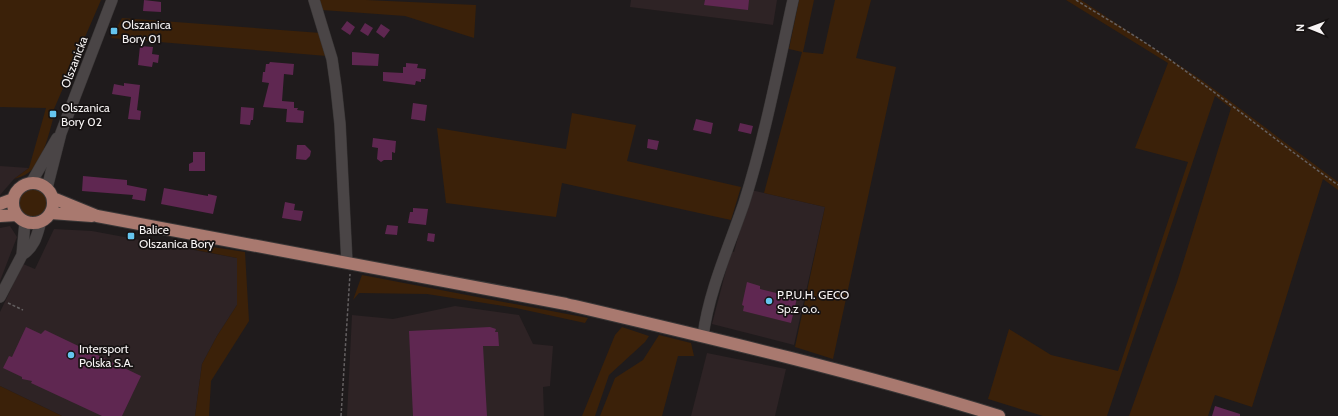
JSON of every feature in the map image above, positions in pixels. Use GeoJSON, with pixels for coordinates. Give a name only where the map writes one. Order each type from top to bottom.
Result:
{"type":"FeatureCollection","features":[{"type":"Feature","properties":{"kind":"main road"},"geometry":{"type":"LineString","coordinates":[[21,218],[13,204],[14,199],[20,188],[31,183],[40,184],[50,193],[97,216]]}},
{"type":"Feature","properties":{"kind":"main road"},"geometry":{"type":"LineString","coordinates":[[46,217],[53,203],[50,193]]}},
{"type":"Feature","properties":{"kind":"main road"},"geometry":{"type":"LineString","coordinates":[[0,204],[14,199]]}},
{"type":"Feature","properties":{"kind":"main road"},"geometry":{"type":"LineString","coordinates":[[0,216],[21,218],[31,223],[46,217],[97,216],[566,304],[703,336],[879,382],[1000,416]]}},
{"type":"Feature","properties":{"kind":"street","name":"Olszanicka"},"geometry":{"type":"LineString","coordinates":[[31,183],[60,132],[112,0]]}},
{"type":"Feature","properties":{"kind":"street"},"geometry":{"type":"LineString","coordinates":[[314,0],[332,59],[336,87],[340,124],[347,263]]}},
{"type":"Feature","properties":{"kind":"street"},"geometry":{"type":"LineString","coordinates":[[703,336],[718,274],[744,203],[755,164],[794,0]]}},
{"type":"Feature","properties":{"kind":"street","name":"Olszanicka"},"geometry":{"type":"LineString","coordinates":[[50,193],[60,132]]}},
{"type":"Feature","properties":{"kind":"street"},"geometry":{"type":"LineString","coordinates":[[22,255],[30,250],[46,217]]}},
{"type":"Feature","properties":{"kind":"street"},"geometry":{"type":"LineString","coordinates":[[2,299],[22,255],[21,218]]}},
{"type":"Feature","properties":{"kind":"path"},"geometry":{"type":"LineString","coordinates":[[1076,0],[1164,55],[1233,105],[1275,140],[1338,185]]}},
{"type":"Feature","properties":{"kind":"path"},"geometry":{"type":"LineString","coordinates":[[341,416],[350,272],[347,263]]}},
{"type":"Feature","properties":{"kind":"path"},"geometry":{"type":"LineString","coordinates":[[2,299],[23,310]]}},
{"type":"Feature","properties":{"kind":"shaded area"},"geometry":{"type":"Polygon","coordinates":[[[0,0],[101,0],[54,109],[51,118],[53,119],[41,156],[33,169],[23,176],[14,179],[29,168],[46,108],[0,107],[0,0]]]}},
{"type":"Feature","properties":{"kind":"shaded area"},"geometry":{"type":"Polygon","coordinates":[[[320,0],[366,0],[476,5],[474,38],[405,16],[322,10],[320,0]]]}},
{"type":"Feature","properties":{"kind":"shaded area"},"geometry":{"type":"Polygon","coordinates":[[[631,0],[777,0],[773,25],[630,7],[631,0]]]}},
{"type":"Feature","properties":{"kind":"shaded area"},"geometry":{"type":"Polygon","coordinates":[[[799,0],[814,0],[803,52],[823,54],[835,0],[871,0],[856,58],[896,67],[833,359],[795,347],[825,207],[764,193],[802,52],[789,49],[799,0]]]}},
{"type":"Feature","properties":{"kind":"shaded area"},"geometry":{"type":"Polygon","coordinates":[[[1066,0],[1081,0],[1203,81],[1338,182],[1338,190],[1323,179],[1252,407],[1215,395],[1208,416],[1129,416],[1177,282],[1231,108],[1215,96],[1107,416],[1043,416],[988,399],[1009,329],[1051,355],[1118,371],[1188,162],[1135,148],[1168,63],[1066,0]]]}},
{"type":"Feature","properties":{"kind":"shaded area"},"geometry":{"type":"Polygon","coordinates":[[[122,18],[321,33],[327,56],[111,38],[122,18]]]}},
{"type":"Feature","properties":{"kind":"shaded area"},"geometry":{"type":"Polygon","coordinates":[[[572,113],[636,125],[627,161],[741,187],[731,220],[562,183],[556,217],[446,203],[437,128],[566,149],[572,113]]]}},
{"type":"Feature","properties":{"kind":"shaded area"},"geometry":{"type":"Polygon","coordinates":[[[0,166],[29,168],[14,179],[0,195],[0,166]]]}},
{"type":"Feature","properties":{"kind":"shaded area"},"geometry":{"type":"Polygon","coordinates":[[[33,188],[39,189],[47,197],[47,209],[39,217],[33,218],[27,217],[19,209],[18,203],[19,197],[27,189],[33,188]]]}},
{"type":"Feature","properties":{"kind":"shaded area"},"geometry":{"type":"Polygon","coordinates":[[[751,190],[825,207],[794,345],[712,324],[731,251],[734,252],[751,190]]]}},
{"type":"Feature","properties":{"kind":"shaded area"},"geometry":{"type":"Polygon","coordinates":[[[10,226],[17,237],[0,281],[0,228],[10,226]]]}},
{"type":"Feature","properties":{"kind":"shaded area"},"geometry":{"type":"Polygon","coordinates":[[[54,229],[92,231],[237,258],[237,305],[217,336],[202,364],[195,416],[62,416],[0,386],[0,312],[23,264],[35,269],[54,229]]]}},
{"type":"Feature","properties":{"kind":"shaded area"},"geometry":{"type":"Polygon","coordinates":[[[193,244],[245,252],[249,321],[211,381],[209,416],[195,416],[202,364],[217,336],[237,305],[237,258],[191,249],[193,244]]]}},
{"type":"Feature","properties":{"kind":"shaded area"},"geometry":{"type":"Polygon","coordinates":[[[362,275],[588,318],[585,323],[516,308],[427,294],[359,293],[353,300],[362,275]]]}},
{"type":"Feature","properties":{"kind":"shaded area"},"geometry":{"type":"Polygon","coordinates":[[[455,306],[519,315],[533,344],[553,346],[550,386],[543,387],[544,416],[347,416],[352,315],[393,319],[455,306]]]}},
{"type":"Feature","properties":{"kind":"shaded area"},"geometry":{"type":"Polygon","coordinates":[[[622,327],[649,336],[645,342],[609,375],[595,416],[582,416],[615,335],[622,327]]]}},
{"type":"Feature","properties":{"kind":"shaded area"},"geometry":{"type":"Polygon","coordinates":[[[659,335],[691,343],[694,356],[678,356],[662,416],[600,416],[615,378],[643,360],[659,335]]]}},
{"type":"Feature","properties":{"kind":"shaded area"},"geometry":{"type":"Polygon","coordinates":[[[707,353],[786,369],[775,416],[691,416],[707,353]]]}},
{"type":"Feature","properties":{"kind":"shaded area"},"geometry":{"type":"Polygon","coordinates":[[[0,386],[62,416],[0,416],[0,386]]]}},
{"type":"Feature","properties":{"kind":"building"},"geometry":{"type":"Polygon","coordinates":[[[144,0],[161,2],[161,12],[143,11],[144,0]]]}},
{"type":"Feature","properties":{"kind":"building"},"geometry":{"type":"Polygon","coordinates":[[[705,0],[749,0],[748,10],[704,5],[705,0]]]}},
{"type":"Feature","properties":{"kind":"building"},"geometry":{"type":"Polygon","coordinates":[[[347,21],[355,27],[350,35],[341,29],[347,21]]]}},
{"type":"Feature","properties":{"kind":"building"},"geometry":{"type":"Polygon","coordinates":[[[365,23],[373,28],[368,36],[360,31],[365,23]]]}},
{"type":"Feature","properties":{"kind":"building"},"geometry":{"type":"Polygon","coordinates":[[[381,24],[390,30],[384,38],[376,32],[381,24]]]}},
{"type":"Feature","properties":{"kind":"building"},"geometry":{"type":"Polygon","coordinates":[[[140,46],[153,47],[152,54],[159,55],[158,63],[153,62],[152,67],[138,65],[140,46]]]}},
{"type":"Feature","properties":{"kind":"building"},"geometry":{"type":"Polygon","coordinates":[[[352,52],[379,54],[378,66],[352,65],[352,52]]]}},
{"type":"Feature","properties":{"kind":"building"},"geometry":{"type":"Polygon","coordinates":[[[270,62],[294,64],[293,75],[284,74],[282,101],[294,102],[294,108],[304,111],[303,123],[286,122],[287,109],[263,107],[269,83],[262,82],[263,72],[265,72],[266,64],[269,64],[270,62]]]}},
{"type":"Feature","properties":{"kind":"building"},"geometry":{"type":"Polygon","coordinates":[[[406,63],[418,64],[417,68],[426,69],[425,79],[421,79],[421,82],[416,81],[415,85],[383,81],[383,72],[403,73],[403,67],[406,67],[406,63]]]}},
{"type":"Feature","properties":{"kind":"building"},"geometry":{"type":"Polygon","coordinates":[[[124,83],[140,85],[137,110],[141,111],[140,120],[128,119],[131,97],[112,94],[114,84],[124,86],[124,83]]]}},
{"type":"Feature","properties":{"kind":"building"},"geometry":{"type":"Polygon","coordinates":[[[413,103],[427,105],[425,121],[411,119],[413,103]]]}},
{"type":"Feature","properties":{"kind":"building"},"geometry":{"type":"Polygon","coordinates":[[[241,107],[254,108],[253,120],[251,120],[250,125],[240,124],[241,107]]]}},
{"type":"Feature","properties":{"kind":"building"},"geometry":{"type":"Polygon","coordinates":[[[696,119],[713,123],[711,134],[693,130],[696,119]]]}},
{"type":"Feature","properties":{"kind":"building"},"geometry":{"type":"Polygon","coordinates":[[[740,123],[753,126],[751,134],[738,131],[740,123]]]}},
{"type":"Feature","properties":{"kind":"building"},"geometry":{"type":"Polygon","coordinates":[[[373,138],[396,141],[395,153],[392,152],[392,160],[384,160],[381,162],[377,159],[378,148],[372,147],[373,138]]]}},
{"type":"Feature","properties":{"kind":"building"},"geometry":{"type":"Polygon","coordinates":[[[648,139],[659,141],[657,150],[647,148],[648,139]]]}},
{"type":"Feature","properties":{"kind":"building"},"geometry":{"type":"Polygon","coordinates":[[[297,145],[305,145],[311,151],[310,156],[306,160],[296,159],[297,145]]]}},
{"type":"Feature","properties":{"kind":"building"},"geometry":{"type":"Polygon","coordinates":[[[193,152],[205,152],[205,171],[189,171],[189,164],[193,162],[193,152]]]}},
{"type":"Feature","properties":{"kind":"building"},"geometry":{"type":"Polygon","coordinates":[[[83,176],[127,180],[127,185],[147,189],[145,201],[132,199],[133,195],[82,191],[83,176]]]}},
{"type":"Feature","properties":{"kind":"building"},"geometry":{"type":"Polygon","coordinates":[[[164,188],[208,196],[208,194],[217,196],[213,214],[161,204],[164,188]]]}},
{"type":"Feature","properties":{"kind":"building"},"geometry":{"type":"Polygon","coordinates":[[[285,202],[295,204],[294,210],[303,211],[301,221],[282,218],[285,202]]]}},
{"type":"Feature","properties":{"kind":"building"},"geometry":{"type":"Polygon","coordinates":[[[413,208],[428,209],[426,225],[408,223],[410,212],[413,212],[413,208]]]}},
{"type":"Feature","properties":{"kind":"building"},"geometry":{"type":"Polygon","coordinates":[[[387,225],[398,226],[397,235],[385,234],[387,225]]]}},
{"type":"Feature","properties":{"kind":"building"},"geometry":{"type":"Polygon","coordinates":[[[428,233],[435,234],[434,242],[427,241],[428,233]]]}},
{"type":"Feature","properties":{"kind":"building"},"geometry":{"type":"Polygon","coordinates":[[[747,282],[760,286],[760,289],[797,298],[791,323],[743,311],[744,306],[742,305],[747,282]]]}},
{"type":"Feature","properties":{"kind":"building","name":"Intersport Polska S.A."},"geometry":{"type":"Polygon","coordinates":[[[26,327],[41,334],[45,330],[141,376],[122,416],[102,416],[31,383],[32,381],[22,379],[22,377],[3,368],[9,356],[12,357],[26,327]]]}},
{"type":"Feature","properties":{"kind":"building"},"geometry":{"type":"Polygon","coordinates":[[[490,327],[496,329],[495,332],[498,332],[499,346],[483,346],[487,416],[413,416],[409,331],[490,327]]]}},
{"type":"Feature","properties":{"kind":"building"},"geometry":{"type":"Polygon","coordinates":[[[1215,406],[1240,414],[1240,416],[1212,416],[1215,406]]]}},
{"type":"Feature","properties":{"kind":"place","name":"Olszanica Bory 01"},"geometry":{"type":"Point","coordinates":[114,31]}},
{"type":"Feature","properties":{"kind":"place","name":"Olszanica Bory 02"},"geometry":{"type":"Point","coordinates":[53,114]}},
{"type":"Feature","properties":{"kind":"place","name":"Balice Olszanica Bory"},"geometry":{"type":"Point","coordinates":[131,236]}},
{"type":"Feature","properties":{"kind":"place","name":"P.P.U.H. GECO Sp.z o.o."},"geometry":{"type":"Point","coordinates":[769,301]}},
{"type":"Feature","properties":{"kind":"place","name":"Intersport Polska S.A."},"geometry":{"type":"Point","coordinates":[71,355]}}]}
